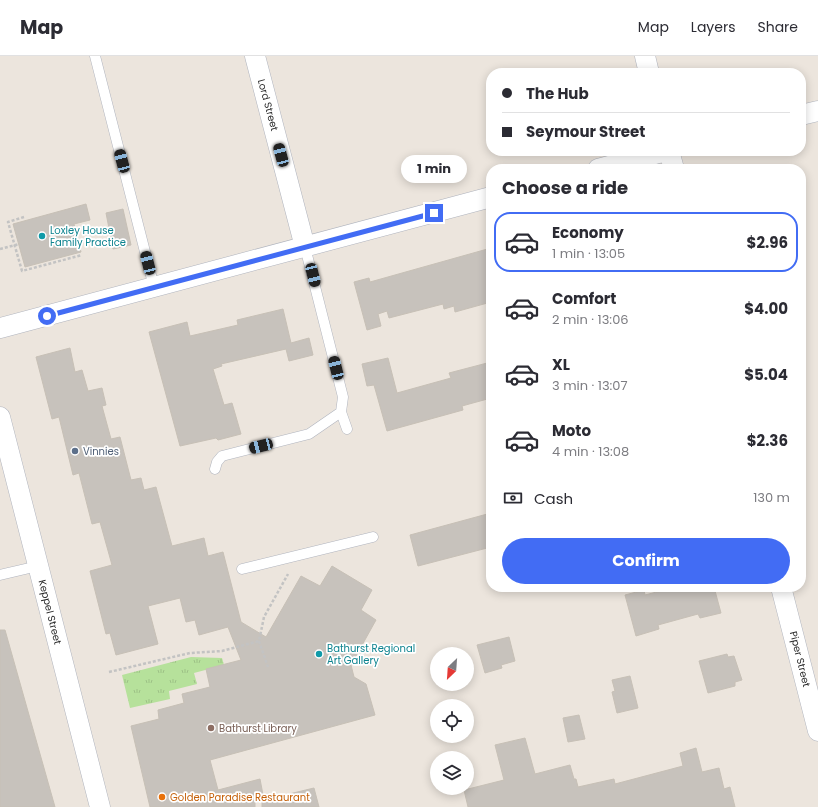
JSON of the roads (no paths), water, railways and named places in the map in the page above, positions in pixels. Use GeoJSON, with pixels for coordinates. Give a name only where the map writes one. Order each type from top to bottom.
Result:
{"type":"FeatureCollection","features":[{"type":"Feature","properties":{"kind":"street","name":"Lord Street"},"geometry":{"type":"LineString","coordinates":[[255,56],[305,247]]}},
{"type":"Feature","properties":{"kind":"street"},"geometry":{"type":"LineString","coordinates":[[645,56],[648,68]]}},
{"type":"Feature","properties":{"kind":"street"},"geometry":{"type":"LineString","coordinates":[[806,115],[818,111]]}},
{"type":"Feature","properties":{"kind":"street"},"geometry":{"type":"LineString","coordinates":[[617,164],[647,156]]}},
{"type":"Feature","properties":{"kind":"street"},"geometry":{"type":"LineString","coordinates":[[0,328],[486,198]]}},
{"type":"Feature","properties":{"kind":"street","name":"Keppel Street"},"geometry":{"type":"LineString","coordinates":[[0,417],[100,807]]}},
{"type":"Feature","properties":{"kind":"street","name":"Piper Street"},"geometry":{"type":"LineString","coordinates":[[782,592],[818,731]]}},
{"type":"Feature","properties":{"kind":"lane"},"geometry":{"type":"LineString","coordinates":[[95,56],[154,287]]}},
{"type":"Feature","properties":{"kind":"lane"},"geometry":{"type":"LineString","coordinates":[[305,247],[343,397],[341,412],[347,429]]}},
{"type":"Feature","properties":{"kind":"lane"},"geometry":{"type":"LineString","coordinates":[[215,469],[217,462],[222,456],[309,434],[341,412]]}},
{"type":"Feature","properties":{"kind":"lane"},"geometry":{"type":"LineString","coordinates":[[242,569],[372,537]]}},
{"type":"Feature","properties":{"kind":"lane"},"geometry":{"type":"LineString","coordinates":[[0,575],[38,566]]}},
{"type":"Feature","properties":{"kind":"place","name":"Loxley House Family Practice"},"geometry":{"type":"Point","coordinates":[42,236]}},
{"type":"Feature","properties":{"kind":"place","name":"Vinnies"},"geometry":{"type":"Point","coordinates":[75,451]}},
{"type":"Feature","properties":{"kind":"place","name":"Bathurst Regional Art Gallery"},"geometry":{"type":"Point","coordinates":[319,654]}},
{"type":"Feature","properties":{"kind":"place","name":"Bathurst Library"},"geometry":{"type":"Point","coordinates":[211,728]}},
{"type":"Feature","properties":{"kind":"place","name":"Golden Paradise Restaurant"},"geometry":{"type":"Point","coordinates":[162,797]}}]}
